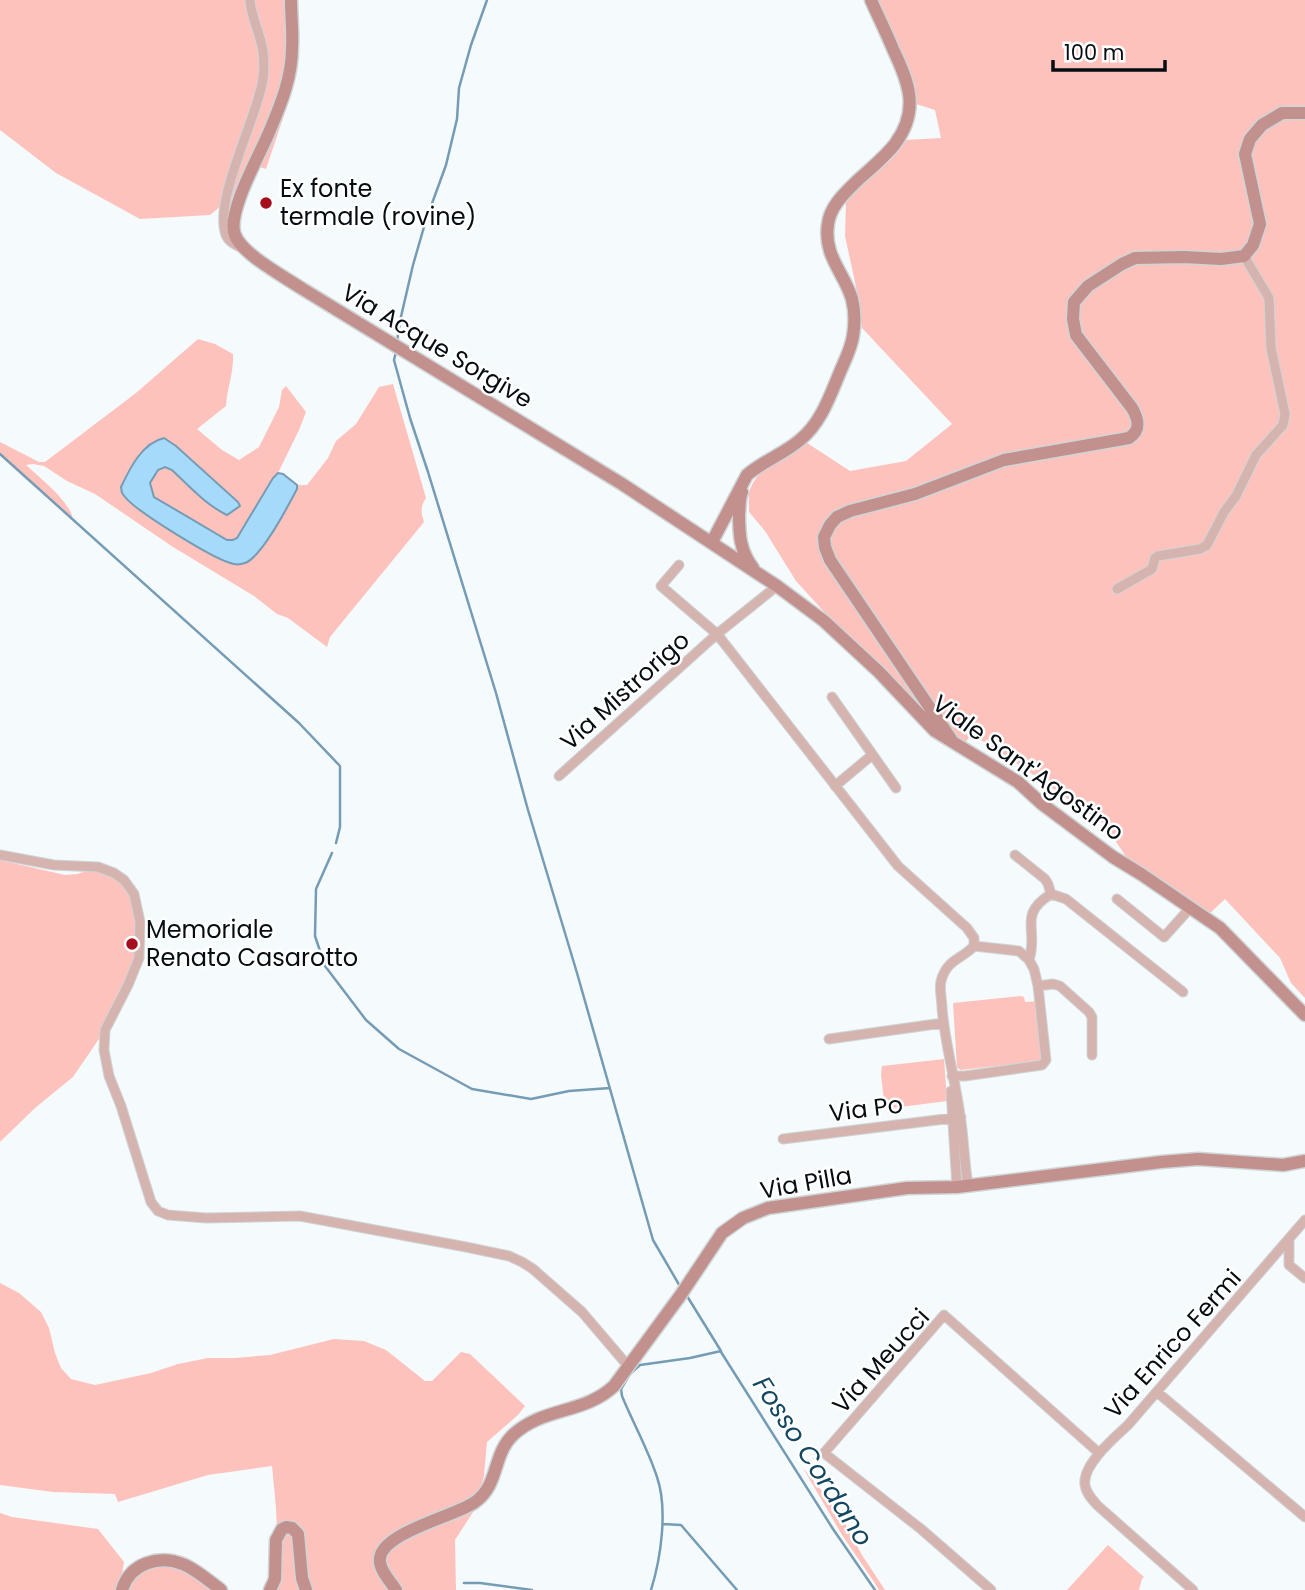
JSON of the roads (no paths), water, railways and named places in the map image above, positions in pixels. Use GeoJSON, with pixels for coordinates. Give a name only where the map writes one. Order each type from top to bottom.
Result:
{"type":"FeatureCollection","features":[{"type":"Feature","properties":{"kind":"street"},"geometry":{"type":"LineString","coordinates":[[247,250],[226,236],[224,219],[228,189],[263,79],[263,52],[250,0]]}},
{"type":"Feature","properties":{"kind":"street","name":"Via Acque Sorgive"},"geometry":{"type":"LineString","coordinates":[[291,0],[293,51],[286,89],[236,210],[233,224],[235,237],[263,263],[301,288],[622,484]]}},
{"type":"Feature","properties":{"kind":"street"},"geometry":{"type":"LineString","coordinates":[[712,542],[740,485],[754,468],[801,440],[825,409],[853,337],[855,317],[852,298],[828,246],[828,223],[837,200],[895,145],[905,127],[910,110],[909,87],[871,0]]}},
{"type":"Feature","properties":{"kind":"street"},"geometry":{"type":"LineString","coordinates":[[953,741],[830,560],[824,537],[830,525],[837,517],[850,511],[915,494],[1004,460],[1129,438],[1135,434],[1138,418],[1076,335],[1074,302],[1088,286],[1135,258],[1221,259],[1244,256],[1253,245],[1260,223],[1245,154],[1250,139],[1262,125],[1282,113],[1305,113]]}},
{"type":"Feature","properties":{"kind":"street"},"geometry":{"type":"LineString","coordinates":[[1117,589],[1152,569],[1158,556],[1204,548],[1236,496],[1256,454],[1283,425],[1285,414],[1271,348],[1269,298],[1244,256]]}},
{"type":"Feature","properties":{"kind":"street"},"geometry":{"type":"LineString","coordinates":[[754,468],[740,498],[739,536],[746,560],[757,573]]}},
{"type":"Feature","properties":{"kind":"street","name":"Viale Sant'Agostino"},"geometry":{"type":"LineString","coordinates":[[622,484],[777,586],[824,621],[879,672],[935,731],[1018,782],[1042,804],[1113,857],[1220,928],[1305,1015]]}},
{"type":"Feature","properties":{"kind":"street"},"geometry":{"type":"LineString","coordinates":[[679,565],[662,586],[716,634]]}},
{"type":"Feature","properties":{"kind":"street","name":"Via Mistrorigo"},"geometry":{"type":"LineString","coordinates":[[559,776],[716,634],[777,586]]}},
{"type":"Feature","properties":{"kind":"street","name":"Via Mistrorigo"},"geometry":{"type":"LineString","coordinates":[[716,634],[898,866],[967,928],[974,938],[974,946]]}},
{"type":"Feature","properties":{"kind":"street"},"geometry":{"type":"LineString","coordinates":[[832,697],[896,788]]}},
{"type":"Feature","properties":{"kind":"street"},"geometry":{"type":"LineString","coordinates":[[835,786],[872,755]]}},
{"type":"Feature","properties":{"kind":"street"},"geometry":{"type":"LineString","coordinates":[[0,855],[54,864],[99,867],[124,880],[134,894],[140,922],[139,958],[105,1030],[104,1050],[109,1076],[151,1202],[158,1211],[168,1215],[206,1218],[300,1216],[509,1256],[533,1269],[582,1312],[628,1366]]}},
{"type":"Feature","properties":{"kind":"street"},"geometry":{"type":"LineString","coordinates":[[1015,855],[1045,879],[1051,894]]}},
{"type":"Feature","properties":{"kind":"street"},"geometry":{"type":"LineString","coordinates":[[1029,960],[1033,950],[1032,911],[1042,899],[1051,894],[1066,899],[1183,992]]}},
{"type":"Feature","properties":{"kind":"street"},"geometry":{"type":"LineString","coordinates":[[1117,900],[1164,937],[1191,907]]}},
{"type":"Feature","properties":{"kind":"street"},"geometry":{"type":"LineString","coordinates":[[952,1076],[1042,1065],[1046,1060],[1034,969],[1019,951],[974,946],[969,952],[954,959],[940,983],[957,1118],[962,1186]]}},
{"type":"Feature","properties":{"kind":"street"},"geometry":{"type":"LineString","coordinates":[[1038,986],[1060,986],[1089,1012],[1092,1017],[1092,1055]]}},
{"type":"Feature","properties":{"kind":"street"},"geometry":{"type":"LineString","coordinates":[[829,1039],[943,1023]]}},
{"type":"Feature","properties":{"kind":"street","name":"Via Po"},"geometry":{"type":"LineString","coordinates":[[783,1139],[957,1118]]}},
{"type":"Feature","properties":{"kind":"street","name":"Via Pilla"},"geometry":{"type":"LineString","coordinates":[[396,1590],[380,1563],[380,1555],[386,1547],[401,1535],[472,1505],[484,1495],[495,1475],[498,1457],[513,1436],[533,1421],[592,1402],[614,1386],[722,1233],[743,1219],[768,1208],[906,1188],[962,1186],[1186,1160],[1283,1166],[1305,1161]]}},
{"type":"Feature","properties":{"kind":"street","name":"Via Enrico Fermi"},"geometry":{"type":"LineString","coordinates":[[1193,1590],[1097,1505],[1084,1485],[1086,1474],[1099,1453],[1128,1425],[1305,1220]]}},
{"type":"Feature","properties":{"kind":"street"},"geometry":{"type":"LineString","coordinates":[[1289,1240],[1289,1265],[1305,1278]]}},
{"type":"Feature","properties":{"kind":"street","name":"Via Meucci"},"geometry":{"type":"LineString","coordinates":[[991,1590],[824,1453],[944,1315],[1099,1453]]}},
{"type":"Feature","properties":{"kind":"street"},"geometry":{"type":"LineString","coordinates":[[1157,1392],[1305,1517]]}},
{"type":"Feature","properties":{"kind":"street"},"geometry":{"type":"LineString","coordinates":[[270,1590],[275,1579],[276,1539],[286,1527],[292,1528],[298,1534],[301,1570],[306,1590]]}},
{"type":"Feature","properties":{"kind":"street"},"geometry":{"type":"LineString","coordinates":[[122,1590],[126,1578],[138,1567],[167,1561],[191,1568],[221,1590]]}},
{"type":"Feature","properties":{"kind":"water"},"geometry":{"type":"Polygon","coordinates":[[[164,438],[240,506],[227,515],[219,511],[165,467],[158,470],[150,483],[154,497],[227,540],[237,538],[278,473],[297,485],[274,530],[252,559],[235,564],[211,554],[160,524],[123,494],[121,487],[138,457],[149,445],[164,438]]]}},
{"type":"Feature","properties":{"kind":"waterway"},"geometry":{"type":"LineString","coordinates":[[397,342],[413,265],[446,165],[457,119],[459,88],[487,0]]}},
{"type":"Feature","properties":{"kind":"waterway"},"geometry":{"type":"LineString","coordinates":[[396,352],[394,360],[410,418],[496,693],[653,1240],[681,1288]]}},
{"type":"Feature","properties":{"kind":"waterway"},"geometry":{"type":"LineString","coordinates":[[0,454],[299,723],[340,766],[340,827],[336,843]]}},
{"type":"Feature","properties":{"kind":"waterway"},"geometry":{"type":"LineString","coordinates":[[332,853],[316,889],[315,936],[325,966],[366,1020],[399,1049],[472,1089],[531,1099],[569,1091],[610,1088]]}},
{"type":"Feature","properties":{"kind":"waterway"},"geometry":{"type":"LineString","coordinates":[[651,1590],[662,1534],[660,1490],[621,1389],[630,1374],[640,1365],[721,1351],[687,1296]]}},
{"type":"Feature","properties":{"kind":"waterway","name":"Fosso Cordano"},"geometry":{"type":"LineString","coordinates":[[721,1352],[833,1529],[875,1590]]}},
{"type":"Feature","properties":{"kind":"waterway"},"geometry":{"type":"LineString","coordinates":[[663,1524],[681,1525],[737,1590]]}},
{"type":"Feature","properties":{"kind":"waterway"},"geometry":{"type":"LineString","coordinates":[[464,1583],[532,1590]]}},
{"type":"Feature","properties":{"kind":"place","name":"Ex fonte termale (rovine)"},"geometry":{"type":"Point","coordinates":[266,203]}},
{"type":"Feature","properties":{"kind":"place","name":"Memoriale Renato Casarotto"},"geometry":{"type":"Point","coordinates":[132,944]}}]}
